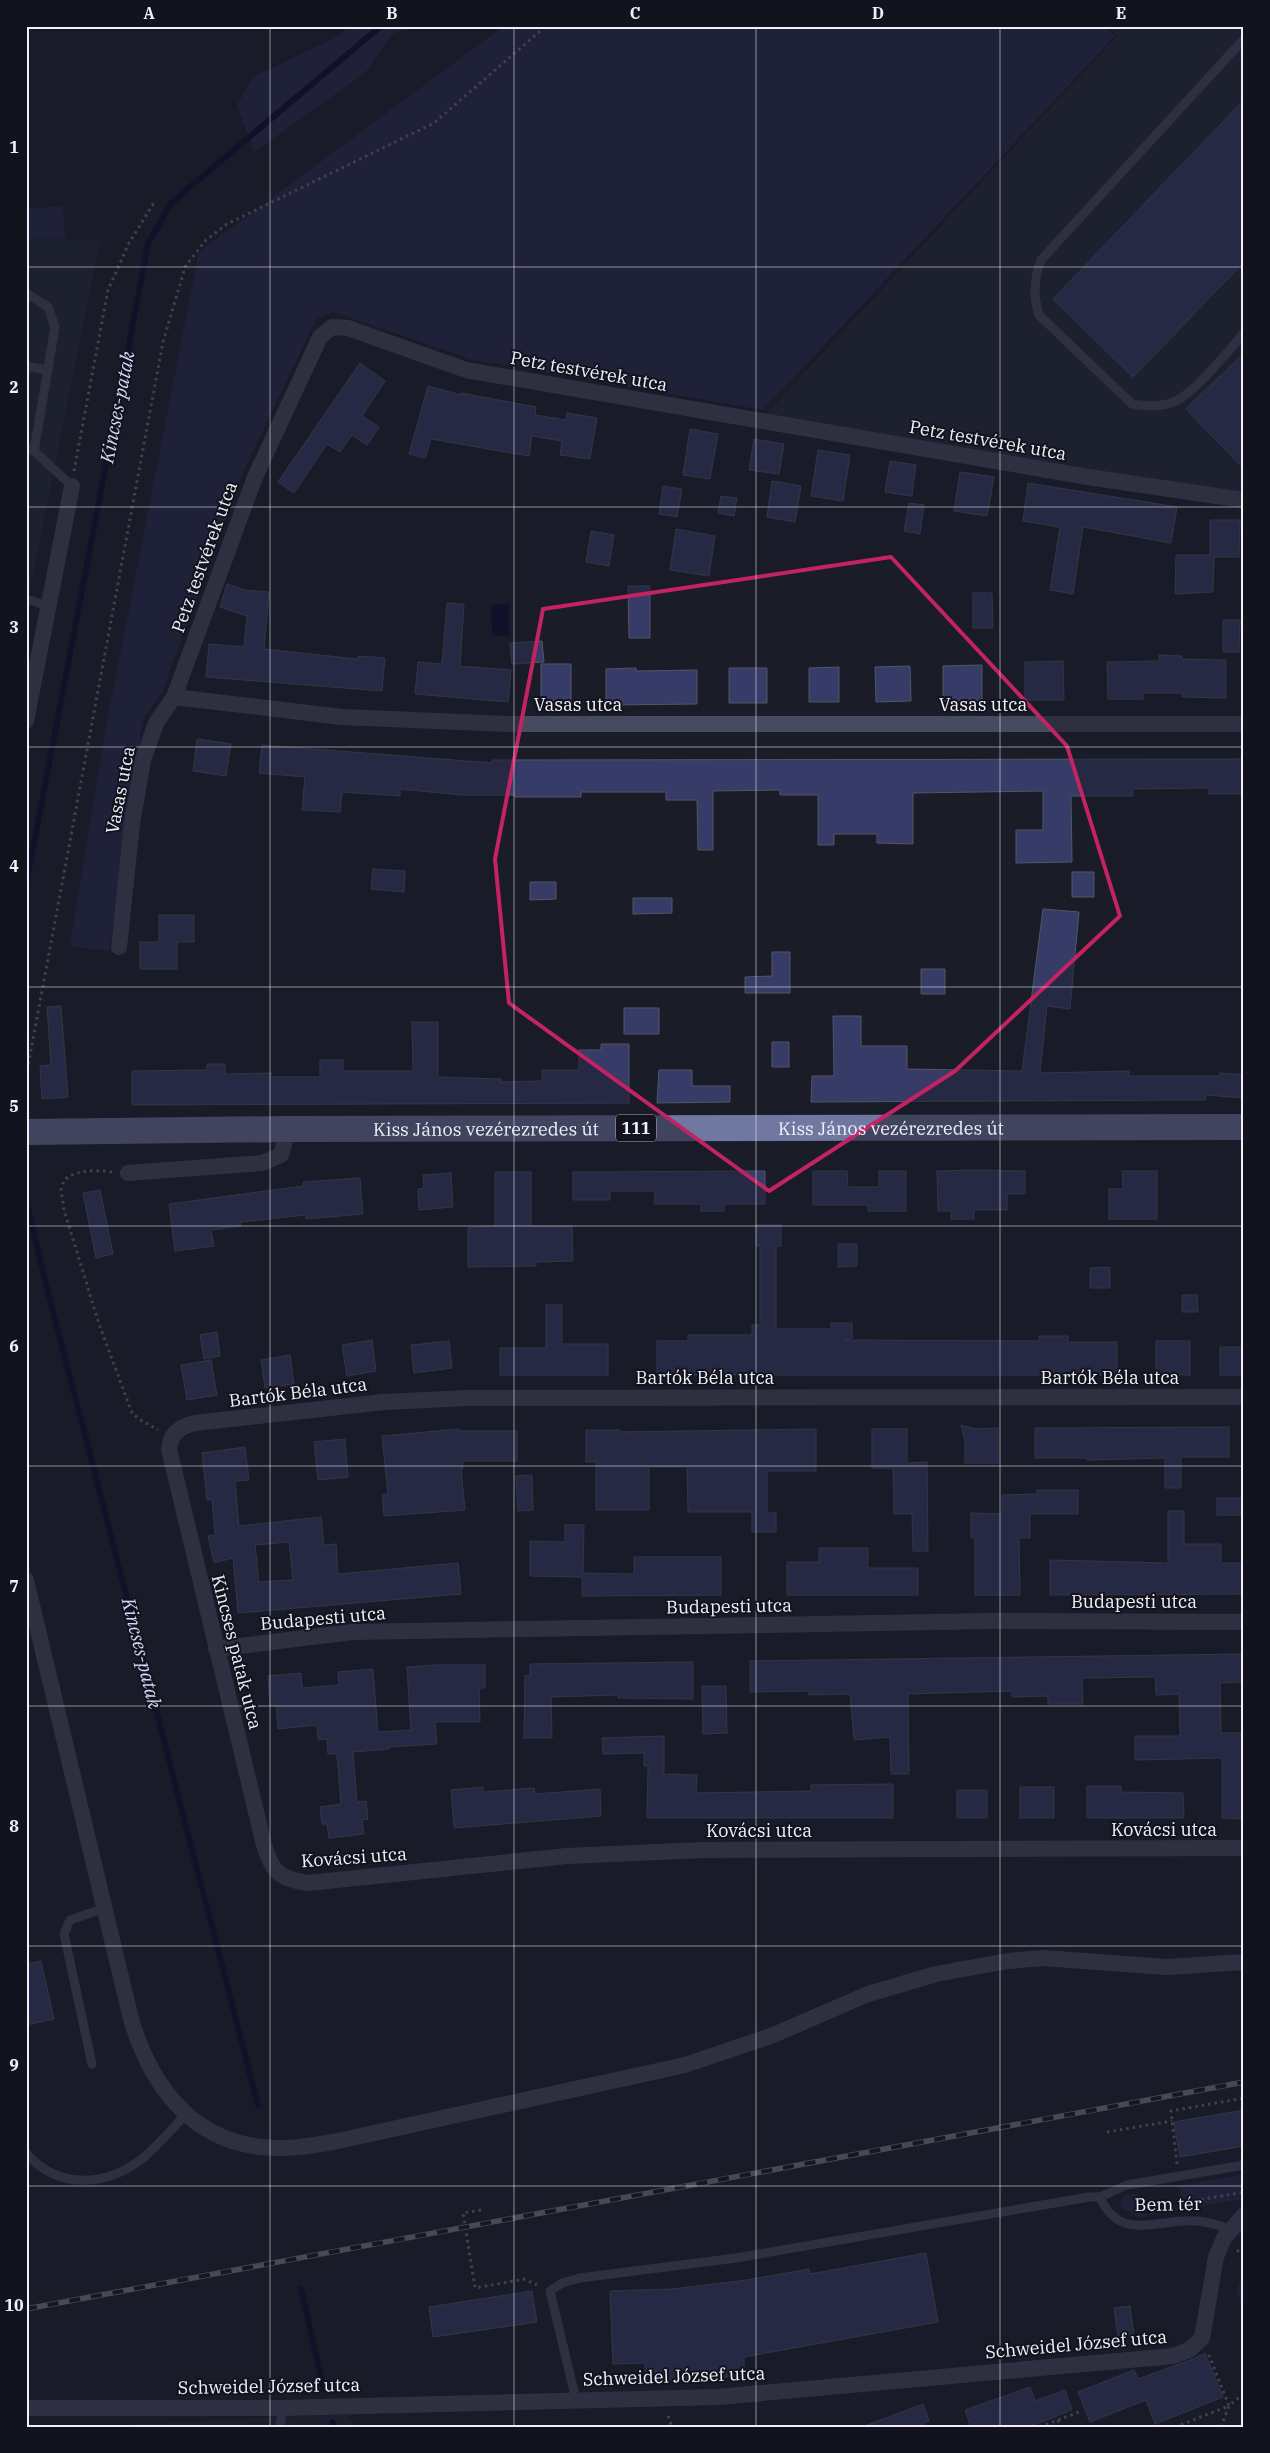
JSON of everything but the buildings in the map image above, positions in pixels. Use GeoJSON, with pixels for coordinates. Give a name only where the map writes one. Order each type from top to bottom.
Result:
{"type":"FeatureCollection","features":[{"type":"Feature","properties":{"kind":"main road","name":"Kiss János vezérezredes út"},"geometry":{"type":"LineString","coordinates":[[27,1132],[288,1129],[1244,1127]]}},
{"type":"Feature","properties":{"kind":"street","name":"Petz testvérek utca"},"geometry":{"type":"LineString","coordinates":[[174,697],[255,477],[320,337],[332,327],[348,328],[466,370],[1088,477],[1244,500]]}},
{"type":"Feature","properties":{"kind":"street"},"geometry":{"type":"LineString","coordinates":[[26,721],[72,486]]}},
{"type":"Feature","properties":{"kind":"street","name":"Vasas utca"},"geometry":{"type":"LineString","coordinates":[[119,947],[132,824],[143,760],[156,723],[174,697],[342,717],[508,724],[1244,724]]}},
{"type":"Feature","properties":{"kind":"street"},"geometry":{"type":"LineString","coordinates":[[128,1173],[262,1163],[281,1155],[288,1129]]}},
{"type":"Feature","properties":{"kind":"street","name":"Bartók Béla utca"},"geometry":{"type":"LineString","coordinates":[[172,1438],[181,1428],[196,1423],[384,1402],[432,1399],[1244,1397]]}},
{"type":"Feature","properties":{"kind":"street","name":"Kincses patak utca"},"geometry":{"type":"LineString","coordinates":[[172,1438],[169,1443],[169,1457],[264,1845],[269,1861],[278,1873]]}},
{"type":"Feature","properties":{"kind":"street"},"geometry":{"type":"LineString","coordinates":[[26,1580],[131,2019],[142,2054],[157,2082],[186,2114],[208,2130],[242,2144],[262,2148],[317,2145],[685,2065],[757,2041],[860,1997],[936,1974],[1008,1961],[1043,1958],[1167,1967],[1244,1962]]}},
{"type":"Feature","properties":{"kind":"street","name":"Budapesti utca"},"geometry":{"type":"LineString","coordinates":[[216,1649],[352,1632],[994,1621],[1244,1622]]}},
{"type":"Feature","properties":{"kind":"street","name":"Kovácsi utca"},"geometry":{"type":"LineString","coordinates":[[278,1873],[289,1880],[308,1883],[567,1856],[703,1850],[1244,1848]]}},
{"type":"Feature","properties":{"kind":"street"},"geometry":{"type":"LineString","coordinates":[[1202,2338],[1216,2257],[1230,2230],[1244,2215]]}},
{"type":"Feature","properties":{"kind":"street","name":"Schweidel József utca"},"geometry":{"type":"LineString","coordinates":[[26,2408],[283,2408],[718,2397],[1173,2356],[1189,2350],[1202,2338]]}},
{"type":"Feature","properties":{"kind":"lane"},"geometry":{"type":"LineString","coordinates":[[1244,39],[1041,260],[1035,276],[1035,300],[1039,315],[1132,404],[1148,406],[1172,403],[1192,389],[1244,333]]}},
{"type":"Feature","properties":{"kind":"lane"},"geometry":{"type":"LineString","coordinates":[[26,294],[48,308],[55,327],[30,448],[72,486]]}},
{"type":"Feature","properties":{"kind":"lane"},"geometry":{"type":"LineString","coordinates":[[26,366],[47,370]]}},
{"type":"Feature","properties":{"kind":"lane"},"geometry":{"type":"LineString","coordinates":[[26,599],[48,606]]}},
{"type":"Feature","properties":{"kind":"lane"},"geometry":{"type":"LineString","coordinates":[[92,2064],[64,1934],[70,1920],[105,1908]]}},
{"type":"Feature","properties":{"kind":"lane"},"geometry":{"type":"LineString","coordinates":[[26,2153],[34,2161],[60,2178],[73,2181],[106,2178],[120,2172],[144,2157],[186,2114]]}},
{"type":"Feature","properties":{"kind":"lane"},"geometry":{"type":"LineString","coordinates":[[576,2400],[550,2291],[562,2283],[580,2278],[736,2258],[1089,2197],[1100,2197],[1127,2185],[1244,2165]]}},
{"type":"Feature","properties":{"kind":"lane","name":"Bem tér"},"geometry":{"type":"LineString","coordinates":[[1100,2197],[1111,2217],[1128,2225],[1199,2221],[1230,2230]]}},
{"type":"Feature","properties":{"kind":"lane"},"geometry":{"type":"LineString","coordinates":[[280,2427],[283,2408]]}},
{"type":"Feature","properties":{"kind":"path"},"geometry":{"type":"LineString","coordinates":[[26,1077],[163,342],[185,267],[205,241],[227,224],[434,123],[546,26]]}},
{"type":"Feature","properties":{"kind":"path"},"geometry":{"type":"LineString","coordinates":[[72,486],[108,290],[128,243],[155,201]]}},
{"type":"Feature","properties":{"kind":"path"},"geometry":{"type":"LineString","coordinates":[[128,1173],[84,1171],[71,1174],[64,1180],[61,1190],[64,1210],[99,1324],[132,1413],[172,1438]]}},
{"type":"Feature","properties":{"kind":"path"},"geometry":{"type":"LineString","coordinates":[[1178,2167],[1171,2111],[1244,2098]]}},
{"type":"Feature","properties":{"kind":"path"},"geometry":{"type":"LineString","coordinates":[[1107,2132],[1172,2121]]}},
{"type":"Feature","properties":{"kind":"path"},"geometry":{"type":"LineString","coordinates":[[1182,2203],[1244,2192]]}},
{"type":"Feature","properties":{"kind":"path"},"geometry":{"type":"LineString","coordinates":[[481,2210],[463,2213],[475,2288],[524,2279],[550,2291]]}},
{"type":"Feature","properties":{"kind":"path"},"geometry":{"type":"LineString","coordinates":[[1202,2338],[1229,2406],[1221,2427]]}},
{"type":"Feature","properties":{"kind":"path"},"geometry":{"type":"LineString","coordinates":[[1175,2427],[1229,2406],[1244,2393]]}},
{"type":"Feature","properties":{"kind":"path"},"geometry":{"type":"LineString","coordinates":[[1040,2427],[1079,2412]]}},
{"type":"Feature","properties":{"kind":"path"},"geometry":{"type":"LineString","coordinates":[[1058,2420],[1061,2427]]}},
{"type":"Feature","properties":{"kind":"highlighted area"},"geometry":{"type":"Polygon","coordinates":[[[891,557],[1067,746],[1120,916],[955,1071],[769,1191],[509,1003],[495,859],[543,609],[891,557]]]}},
{"type":"Feature","properties":{"kind":"shaded area"},"geometry":{"type":"Polygon","coordinates":[[[350,26],[412,26],[392,34],[365,73],[254,152],[237,105],[253,77],[339,36],[350,26]]]}},
{"type":"Feature","properties":{"kind":"shaded area"},"geometry":{"type":"Polygon","coordinates":[[[504,26],[1106,26],[1115,36],[763,410],[470,359],[333,312],[316,319],[243,472],[162,692],[143,719],[109,951],[70,946],[108,717],[199,252],[504,26]]]}},
{"type":"Feature","properties":{"kind":"shaded area"},"geometry":{"type":"Polygon","coordinates":[[[1108,26],[1244,26],[1244,496],[760,421],[1117,36],[1108,26]]]}},
{"type":"Feature","properties":{"kind":"shaded area"},"geometry":{"type":"Polygon","coordinates":[[[63,206],[65,239],[26,237],[26,209],[63,206]]]}},
{"type":"Feature","properties":{"kind":"shaded area"},"geometry":{"type":"Polygon","coordinates":[[[26,237],[100,241],[28,599],[26,599],[26,237]]]}},
{"type":"Feature","properties":{"kind":"shaded area"},"geometry":{"type":"Polygon","coordinates":[[[509,604],[509,636],[492,636],[491,605],[509,604]]]}},
{"type":"Feature","properties":{"kind":"shaded area"},"geometry":{"type":"Polygon","coordinates":[[[1244,2174],[1244,2199],[1139,2217],[1120,2207],[1124,2196],[1138,2193],[1142,2215],[1183,2208],[1179,2186],[1244,2174]]]}},
{"type":"Feature","properties":{"kind":"shaded area"},"geometry":{"type":"Polygon","coordinates":[[[1244,2268],[1244,2317],[1237,2289],[1244,2268]]]}},
{"type":"Feature","properties":{"kind":"shaded area"},"geometry":{"type":"Polygon","coordinates":[[[346,2414],[355,2427],[89,2427],[346,2414]]]}},
{"type":"Feature","properties":{"kind":"waterway","name":"Kincses-patak"},"geometry":{"type":"LineString","coordinates":[[26,885],[148,244],[171,203],[381,26]]}},
{"type":"Feature","properties":{"kind":"waterway","name":"Kincses-patak"},"geometry":{"type":"LineString","coordinates":[[26,1200],[258,2105]]}},
{"type":"Feature","properties":{"kind":"waterway","name":"Kincses-patak"},"geometry":{"type":"LineString","coordinates":[[301,2289],[324,2389]]}},
{"type":"Feature","properties":{"kind":"waterway","name":"Kincses-patak"},"geometry":{"type":"LineString","coordinates":[[332,2422],[335,2427]]}},
{"type":"Feature","properties":{"kind":"railway"},"geometry":{"type":"LineString","coordinates":[[26,2309],[1244,2082]]}}]}
